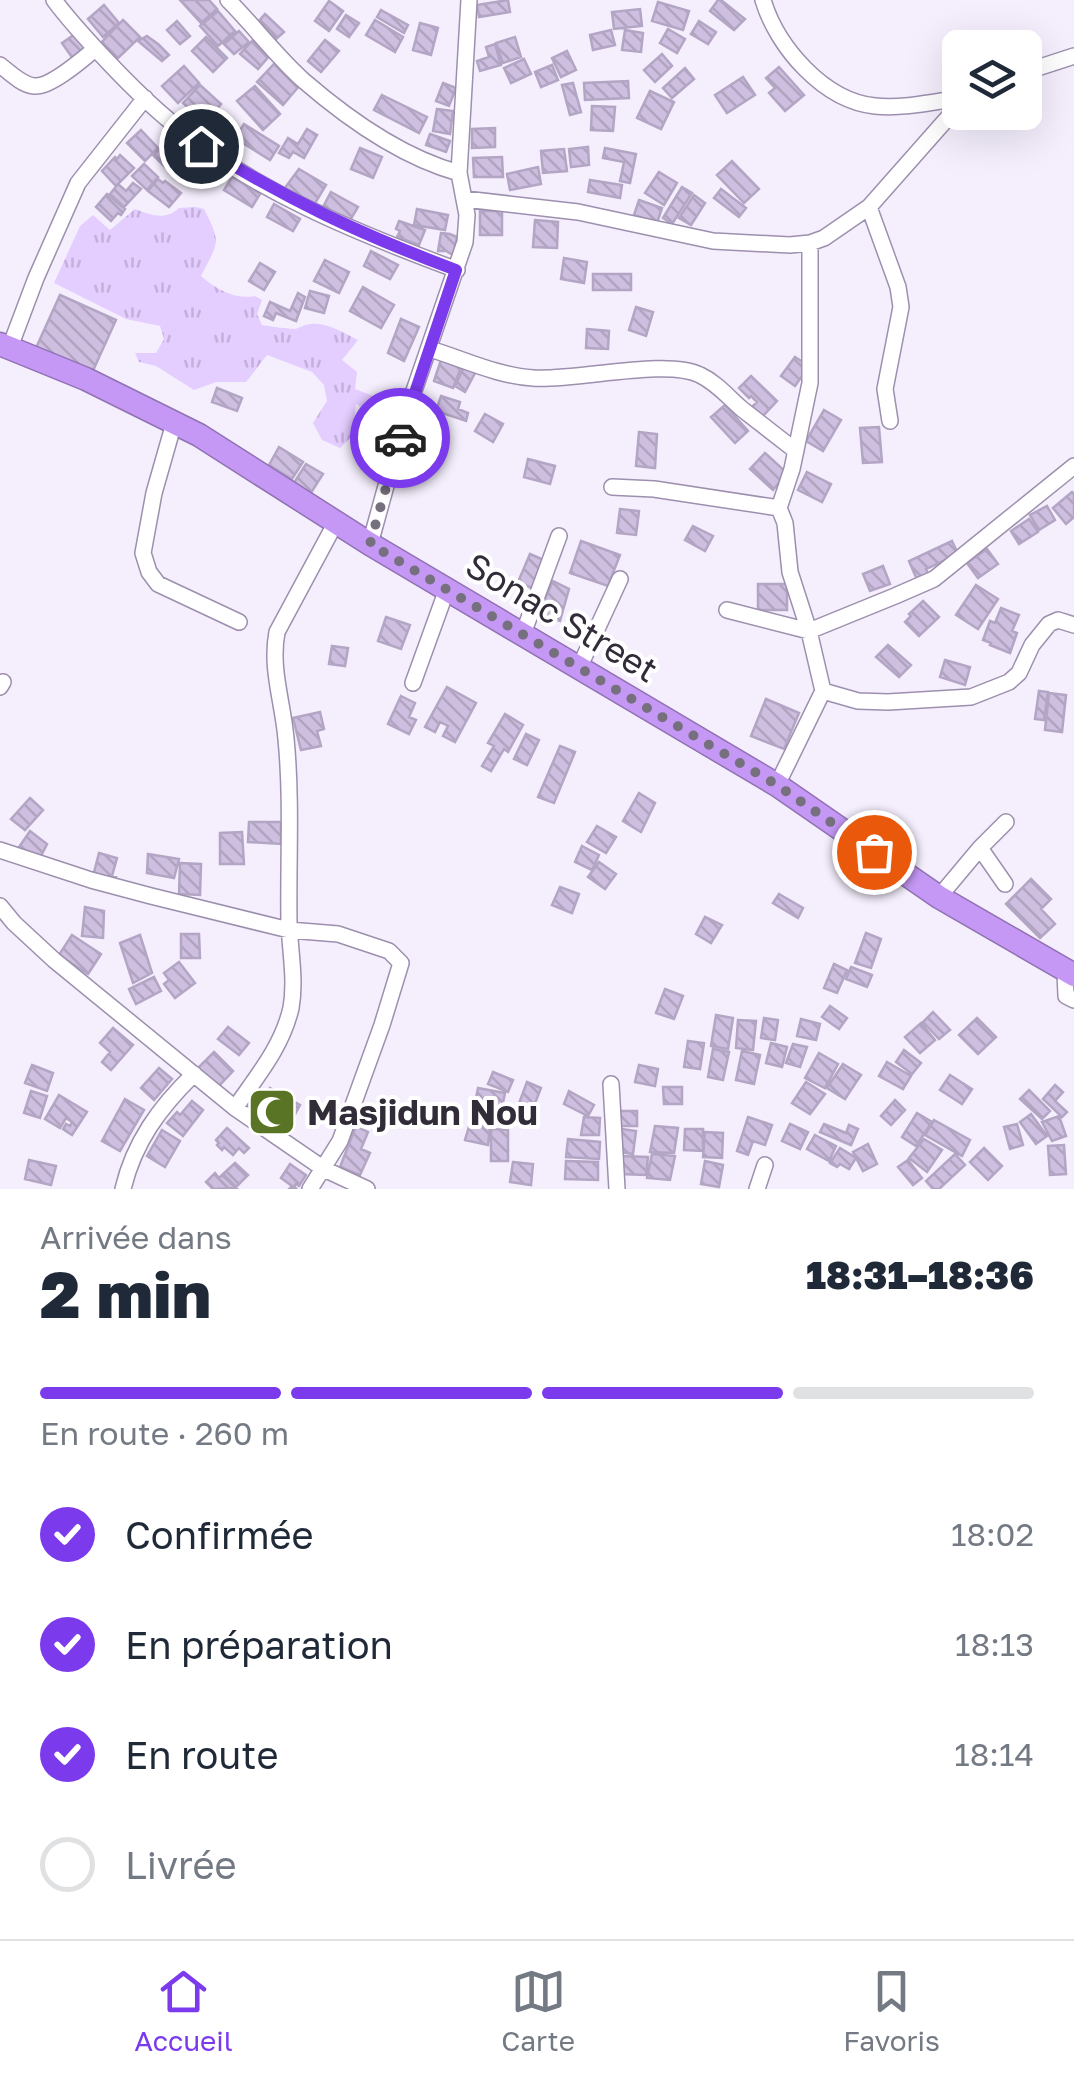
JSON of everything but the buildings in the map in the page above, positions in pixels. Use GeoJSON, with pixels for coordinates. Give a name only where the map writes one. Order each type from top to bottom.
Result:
{"type":"FeatureCollection","features":[{"type":"Feature","properties":{"kind":"highway","name":"Sonac Street"},"geometry":{"type":"LineString","coordinates":[[5,346],[86,378],[199,435],[370,544],[777,785],[939,897],[1070,974]]}},
{"type":"Feature","properties":{"kind":"street"},"geometry":{"type":"LineString","coordinates":[[54,0],[95,49],[201,146],[275,191],[363,234],[456,270]]}},
{"type":"Feature","properties":{"kind":"street"},"geometry":{"type":"LineString","coordinates":[[228,0],[302,80],[378,136],[458,173]]}},
{"type":"Feature","properties":{"kind":"street"},"geometry":{"type":"LineString","coordinates":[[370,544],[406,417],[465,242],[468,215],[458,173],[469,0]]}},
{"type":"Feature","properties":{"kind":"street"},"geometry":{"type":"LineString","coordinates":[[763,0],[789,50],[819,82],[851,101],[876,106],[942,102]]}},
{"type":"Feature","properties":{"kind":"street"},"geometry":{"type":"LineString","coordinates":[[0,65],[28,86],[36,87],[95,49]]}},
{"type":"Feature","properties":{"kind":"street"},"geometry":{"type":"LineString","coordinates":[[1042,66],[1074,56]]}},
{"type":"Feature","properties":{"kind":"street"},"geometry":{"type":"LineString","coordinates":[[5,346],[78,183],[145,98]]}},
{"type":"Feature","properties":{"kind":"street"},"geometry":{"type":"LineString","coordinates":[[466,200],[578,212],[714,242],[810,243],[824,238],[869,206],[942,122]]}},
{"type":"Feature","properties":{"kind":"street"},"geometry":{"type":"LineString","coordinates":[[869,206],[898,287],[901,307],[885,389],[890,421]]}},
{"type":"Feature","properties":{"kind":"street"},"geometry":{"type":"LineString","coordinates":[[777,785],[823,691],[790,572],[785,523],[779,508],[810,384],[810,243]]}},
{"type":"Feature","properties":{"kind":"street"},"geometry":{"type":"LineString","coordinates":[[430,348],[502,373],[530,378],[669,368],[690,371],[717,386],[796,451]]}},
{"type":"Feature","properties":{"kind":"street"},"geometry":{"type":"LineString","coordinates":[[174,424],[154,493],[143,554],[158,584],[239,622]]}},
{"type":"Feature","properties":{"kind":"street"},"geometry":{"type":"LineString","coordinates":[[727,610],[809,631],[934,579],[1074,466]]}},
{"type":"Feature","properties":{"kind":"street"},"geometry":{"type":"LineString","coordinates":[[612,487],[654,489],[779,508]]}},
{"type":"Feature","properties":{"kind":"street"},"geometry":{"type":"LineString","coordinates":[[235,1108],[275,1052],[291,1008],[291,800],[284,723],[274,671],[277,632],[336,522]]}},
{"type":"Feature","properties":{"kind":"street"},"geometry":{"type":"LineString","coordinates":[[523,634],[559,536]]}},
{"type":"Feature","properties":{"kind":"street"},"geometry":{"type":"LineString","coordinates":[[578,668],[620,579]]}},
{"type":"Feature","properties":{"kind":"street"},"geometry":{"type":"LineString","coordinates":[[413,683],[447,590]]}},
{"type":"Feature","properties":{"kind":"street"},"geometry":{"type":"LineString","coordinates":[[823,691],[858,701],[971,698],[1009,682],[1050,624],[1058,620],[1074,625]]}},
{"type":"Feature","properties":{"kind":"street"},"geometry":{"type":"LineString","coordinates":[[939,897],[1006,822]]}},
{"type":"Feature","properties":{"kind":"street"},"geometry":{"type":"LineString","coordinates":[[980,848],[1005,884]]}},
{"type":"Feature","properties":{"kind":"street"},"geometry":{"type":"LineString","coordinates":[[0,850],[106,884],[290,930],[338,934],[389,952],[400,963],[346,1126],[310,1189]]}},
{"type":"Feature","properties":{"kind":"street"},"geometry":{"type":"LineString","coordinates":[[0,906],[54,960],[235,1108],[324,1169],[367,1189]]}},
{"type":"Feature","properties":{"kind":"street"},"geometry":{"type":"LineString","coordinates":[[1070,974],[1066,996],[1074,1000]]}},
{"type":"Feature","properties":{"kind":"street"},"geometry":{"type":"LineString","coordinates":[[123,1189],[137,1146],[159,1110],[194,1074]]}},
{"type":"Feature","properties":{"kind":"street"},"geometry":{"type":"LineString","coordinates":[[610,1084],[617,1189]]}},
{"type":"Feature","properties":{"kind":"street"},"geometry":{"type":"LineString","coordinates":[[758,1189],[765,1165]]}},
{"type":"Feature","properties":{"kind":"green space"},"geometry":{"type":"Polygon","coordinates":[[[179,208],[204,209],[216,243],[201,276],[226,292],[262,300],[257,314],[262,325],[295,329],[323,325],[358,340],[342,360],[357,372],[355,389],[402,407],[392,425],[356,404],[352,436],[340,448],[322,440],[313,423],[327,401],[324,385],[312,372],[267,355],[246,382],[216,382],[194,390],[156,366],[139,362],[135,353],[156,353],[164,339],[160,326],[126,319],[54,283],[80,226],[93,215],[110,230],[135,209],[163,216],[179,208]]]}},
{"type":"Feature","properties":{"kind":"way so far"},"geometry":{"type":"LineString","coordinates":[[400,438],[370,544],[777,785],[874,852]]}},
{"type":"Feature","properties":{"kind":"place","name":"Masjidun Nou"},"geometry":{"type":"Point","coordinates":[272,1112]}},
{"type":"Feature","properties":{"kind":"route"},"geometry":{"type":"LineString","coordinates":[[201,146],[326,217],[456,270],[400,438]]}}]}
